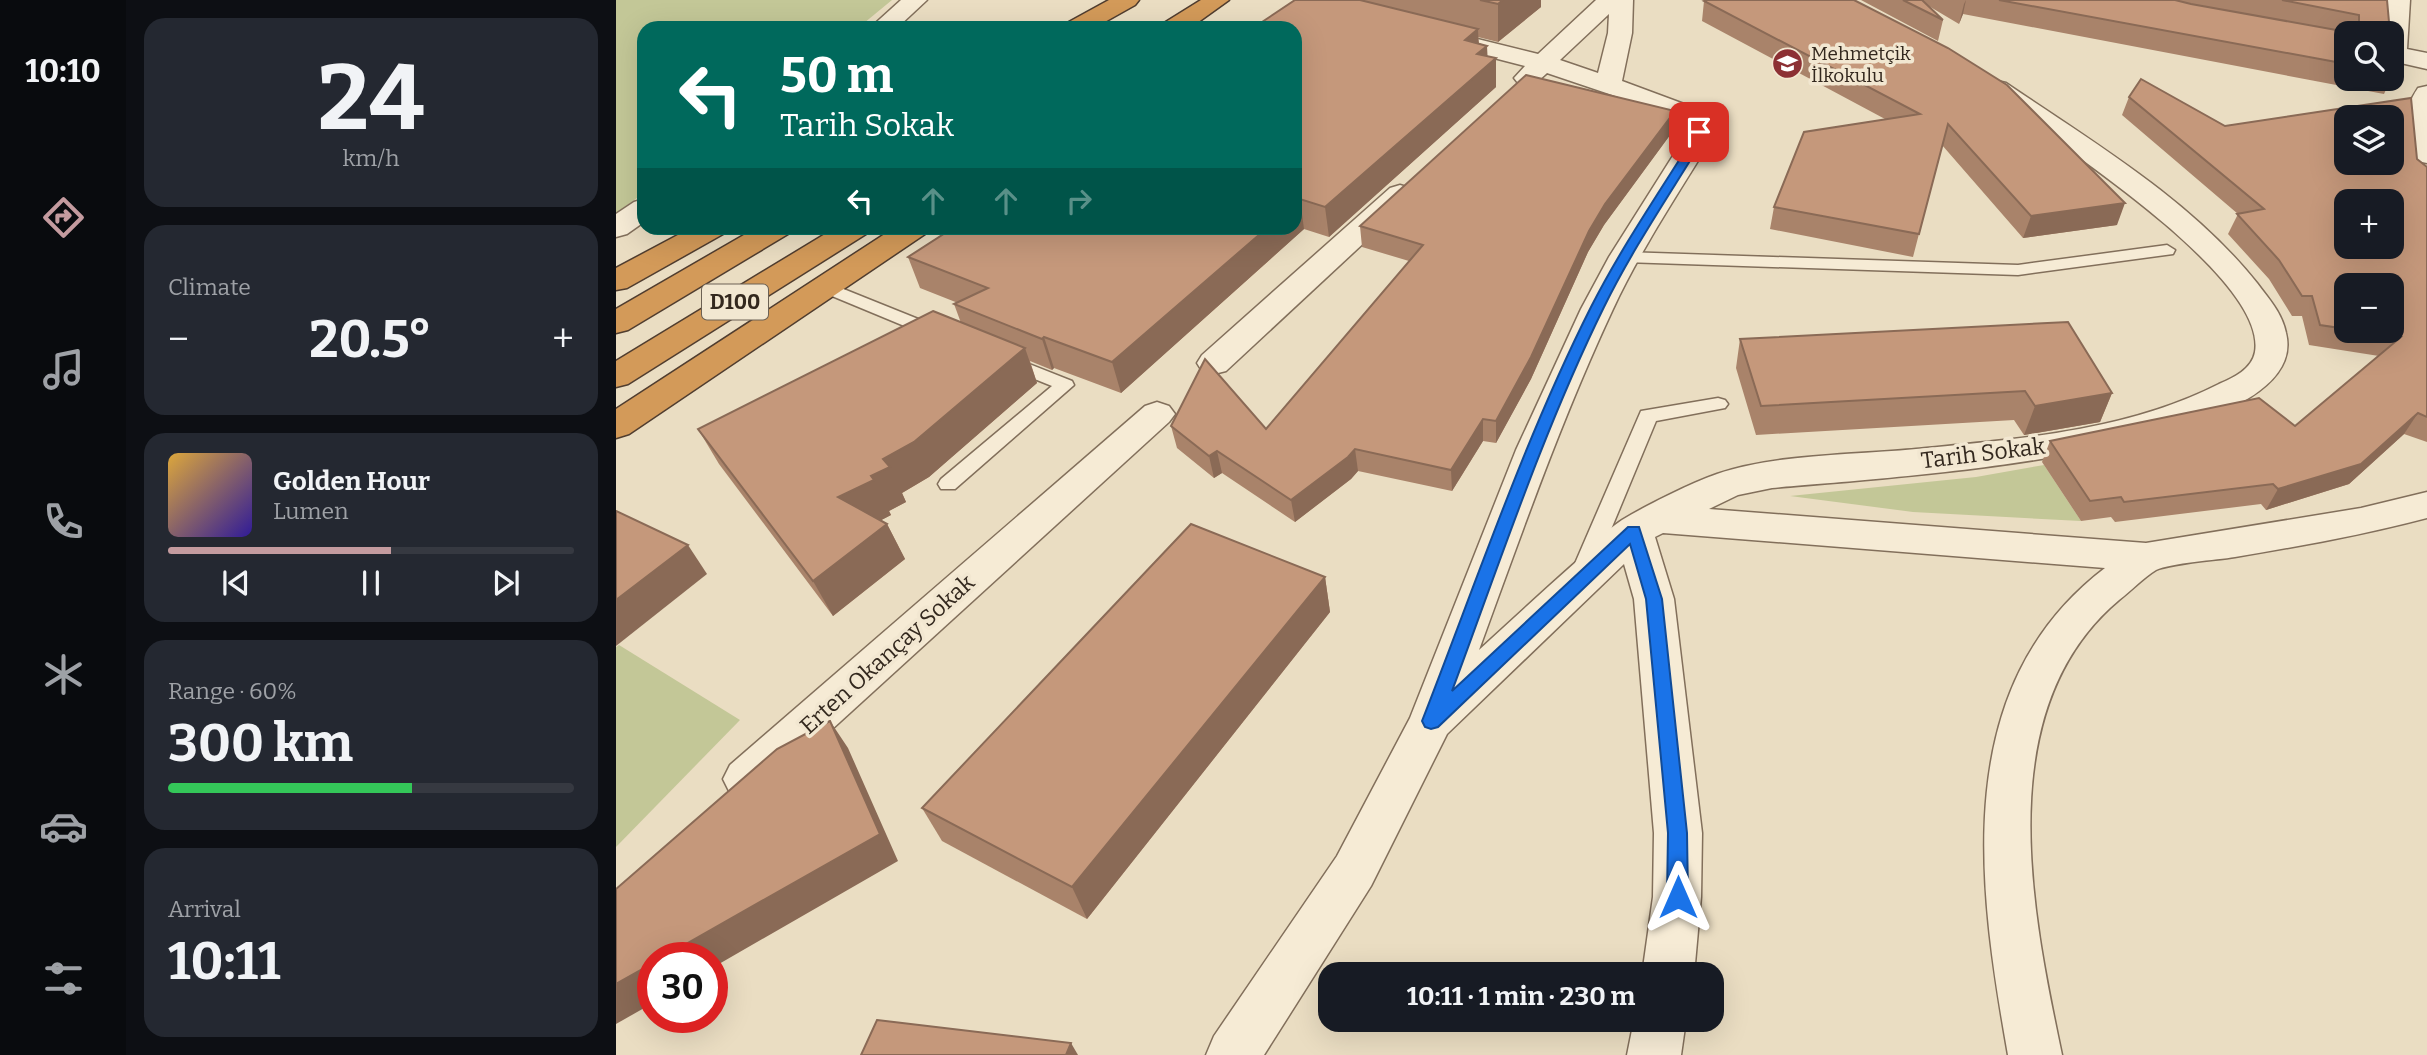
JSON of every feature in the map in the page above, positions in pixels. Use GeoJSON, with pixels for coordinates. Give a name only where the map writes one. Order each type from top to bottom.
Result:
{"type":"FeatureCollection","features":[{"type":"Feature","properties":{"kind":"highway"},"geometry":{"type":"LineString","coordinates":[[1184,21],[1217,0]]}},
{"type":"Feature","properties":{"kind":"highway"},"geometry":{"type":"LineString","coordinates":[[1214,21],[1245,0]]}},
{"type":"Feature","properties":{"kind":"highway"},"geometry":{"type":"LineString","coordinates":[[1094,21],[1136,4]]}},
{"type":"Feature","properties":{"kind":"highway"},"geometry":{"type":"LineString","coordinates":[[1118,21],[1136,4]]}},
{"type":"Feature","properties":{"kind":"highway"},"geometry":{"type":"LineString","coordinates":[[616,281],[699,235]]}},
{"type":"Feature","properties":{"kind":"highway","name":"D100"},"geometry":{"type":"LineString","coordinates":[[616,323],[765,235]]}},
{"type":"Feature","properties":{"kind":"highway","name":"D100"},"geometry":{"type":"LineString","coordinates":[[616,376],[844,235]]}},
{"type":"Feature","properties":{"kind":"highway"},"geometry":{"type":"LineString","coordinates":[[616,426],[904,235]]}},
{"type":"Feature","properties":{"kind":"street"},"geometry":{"type":"LineString","coordinates":[[890,21],[915,0]]}},
{"type":"Feature","properties":{"kind":"street"},"geometry":{"type":"LineString","coordinates":[[1502,101],[1610,0]]}},
{"type":"Feature","properties":{"kind":"street"},"geometry":{"type":"LineString","coordinates":[[1608,84],[1620,33],[1621,0]]}},
{"type":"Feature","properties":{"kind":"street"},"geometry":{"type":"LineString","coordinates":[[2396,21],[2398,0]]}},
{"type":"Feature","properties":{"kind":"street"},"geometry":{"type":"LineString","coordinates":[[1233,1055],[1354,871],[1431,721],[1534,450],[1597,309],[1624,257],[1695,143],[1699,132],[1683,113],[1608,84],[1544,63],[1412,30]]}},
{"type":"Feature","properties":{"kind":"street"},"geometry":{"type":"LineString","coordinates":[[2404,56],[2427,61]]}},
{"type":"Feature","properties":{"kind":"street","name":"Tarih Sokak"},"geometry":{"type":"LineString","coordinates":[[1431,721],[1576,585],[1645,525],[1728,484],[1772,475],[2003,453],[2165,422],[2250,383],[2266,368],[2272,352],[2270,333],[2262,312],[2221,258],[2133,183],[1976,76]]}},
{"type":"Feature","properties":{"kind":"street"},"geometry":{"type":"LineString","coordinates":[[2427,94],[2418,119],[2418,133],[2427,155]]}},
{"type":"Feature","properties":{"kind":"street"},"geometry":{"type":"LineString","coordinates":[[1214,363],[1420,176]]}},
{"type":"Feature","properties":{"kind":"street"},"geometry":{"type":"LineString","coordinates":[[616,228],[637,213]]}},
{"type":"Feature","properties":{"kind":"street","name":"Erten Okançay Sokak"},"geometry":{"type":"LineString","coordinates":[[715,806],[1157,414]]}},
{"type":"Feature","properties":{"kind":"street"},"geometry":{"type":"LineString","coordinates":[[1670,962],[1678,897],[1678,833],[1645,525],[2146,557],[2361,522],[2427,505]]}},
{"type":"Feature","properties":{"kind":"street"},"geometry":{"type":"LineString","coordinates":[[2035,1055],[2019,974],[2007,866],[2006,795],[2019,723],[2045,661],[2078,614],[2146,557]]}},
{"type":"Feature","properties":{"kind":"street"},"geometry":{"type":"LineString","coordinates":[[1654,1055],[1658,1032]]}},
{"type":"Feature","properties":{"kind":"lane"},"geometry":{"type":"LineString","coordinates":[[1624,257],[2018,270],[2167,250]]}},
{"type":"Feature","properties":{"kind":"lane"},"geometry":{"type":"LineString","coordinates":[[826,287],[951,338]]}},
{"type":"Feature","properties":{"kind":"lane"},"geometry":{"type":"LineString","coordinates":[[948,484],[1065,385],[989,354]]}},
{"type":"Feature","properties":{"kind":"lane"},"geometry":{"type":"LineString","coordinates":[[1576,585],[1648,416],[1718,404]]}},
{"type":"Feature","properties":{"kind":"green space"},"geometry":{"type":"Polygon","coordinates":[[[616,0],[892,0],[866,21],[637,21],[637,198],[616,213],[616,0]]]}},
{"type":"Feature","properties":{"kind":"green space"},"geometry":{"type":"Polygon","coordinates":[[[2044,465],[2081,521],[1913,512],[1790,496],[1976,477],[2044,465]]]}},
{"type":"Feature","properties":{"kind":"green space"},"geometry":{"type":"Polygon","coordinates":[[[619,645],[740,720],[616,847],[616,647],[619,645]]]}},
{"type":"Feature","properties":{"kind":"building"},"geometry":{"type":"Polygon","coordinates":[[[1295,0],[1360,0],[1478,29],[1465,40],[1487,46],[1477,54],[1496,58],[1325,207],[1302,200],[1302,21],[1264,21],[1295,0]]]}},
{"type":"Feature","properties":{"kind":"building"},"geometry":{"type":"Polygon","coordinates":[[[1480,0],[1503,0],[1498,4],[1480,0]]]}},
{"type":"Feature","properties":{"kind":"building"},"geometry":{"type":"Polygon","coordinates":[[[1854,0],[1948,48],[2007,85],[2125,203],[2031,216],[1948,124],[1919,234],[1774,207],[1804,132],[1920,114],[1704,1],[1854,0]]]}},
{"type":"Feature","properties":{"kind":"building"},"geometry":{"type":"Polygon","coordinates":[[[1903,0],[1922,0],[1943,20],[1903,0]]]}},
{"type":"Feature","properties":{"kind":"building"},"geometry":{"type":"Polygon","coordinates":[[[1999,0],[2175,0],[2334,30],[2334,62],[1999,0]]]}},
{"type":"Feature","properties":{"kind":"building"},"geometry":{"type":"Polygon","coordinates":[[[2282,0],[2387,0],[2389,21],[2359,21],[2359,15],[2282,0]]]}},
{"type":"Feature","properties":{"kind":"building"},"geometry":{"type":"Polygon","coordinates":[[[1526,75],[1675,111],[1605,204],[1589,231],[1531,357],[1496,421],[1483,419],[1451,470],[1355,449],[1291,500],[1217,451],[1209,456],[1171,426],[1205,359],[1266,429],[1423,245],[1360,226],[1526,75]]]}},
{"type":"Feature","properties":{"kind":"building"},"geometry":{"type":"Polygon","coordinates":[[[2141,79],[2225,126],[2334,110],[2334,175],[2404,175],[2404,105],[2364,105],[2411,98],[2417,159],[2427,167],[2427,417],[2418,413],[2361,464],[2278,489],[2273,484],[2124,502],[2121,497],[2090,501],[2050,441],[2259,398],[2295,426],[2394,343],[2404,343],[2404,273],[2334,273],[2334,327],[2320,325],[2312,296],[2302,296],[2279,260],[2237,214],[2264,209],[2129,97],[2141,79]]]}},
{"type":"Feature","properties":{"kind":"building"},"geometry":{"type":"Polygon","coordinates":[[[942,235],[1259,235],[1112,362],[1044,337],[1042,339],[954,304],[988,288],[908,257],[942,235]]]}},
{"type":"Feature","properties":{"kind":"building"},"geometry":{"type":"Polygon","coordinates":[[[933,311],[1025,348],[914,442],[883,459],[890,467],[871,476],[874,480],[838,497],[887,524],[813,581],[698,429],[933,311]]]}},
{"type":"Feature","properties":{"kind":"building"},"geometry":{"type":"Polygon","coordinates":[[[2068,322],[2112,393],[2035,406],[2025,391],[1761,406],[1740,339],[2068,322]]]}},
{"type":"Feature","properties":{"kind":"building"},"geometry":{"type":"Polygon","coordinates":[[[616,511],[688,545],[616,600],[616,511]]]}},
{"type":"Feature","properties":{"kind":"building"},"geometry":{"type":"Polygon","coordinates":[[[1191,524],[1325,577],[1072,887],[922,808],[1191,524]]]}},
{"type":"Feature","properties":{"kind":"building"},"geometry":{"type":"Polygon","coordinates":[[[830,721],[880,834],[689,942],[637,942],[637,972],[616,984],[616,889],[777,749],[830,721]]]}},
{"type":"Feature","properties":{"kind":"building"},"geometry":{"type":"Polygon","coordinates":[[[877,1020],[1071,1043],[1066,1055],[861,1055],[877,1020]]]}},
{"type":"Feature","properties":{"kind":"place","name":"Mehmetçik İlkokulu"},"geometry":{"type":"Point","coordinates":[1788,64]}},
{"type":"Feature","properties":{"kind":"route"},"geometry":{"type":"LineString","coordinates":[[1678,897],[1678,833],[1654,599],[1634,531],[1431,721],[1534,450],[1597,309],[1624,257],[1695,143],[1699,132]]}}]}
